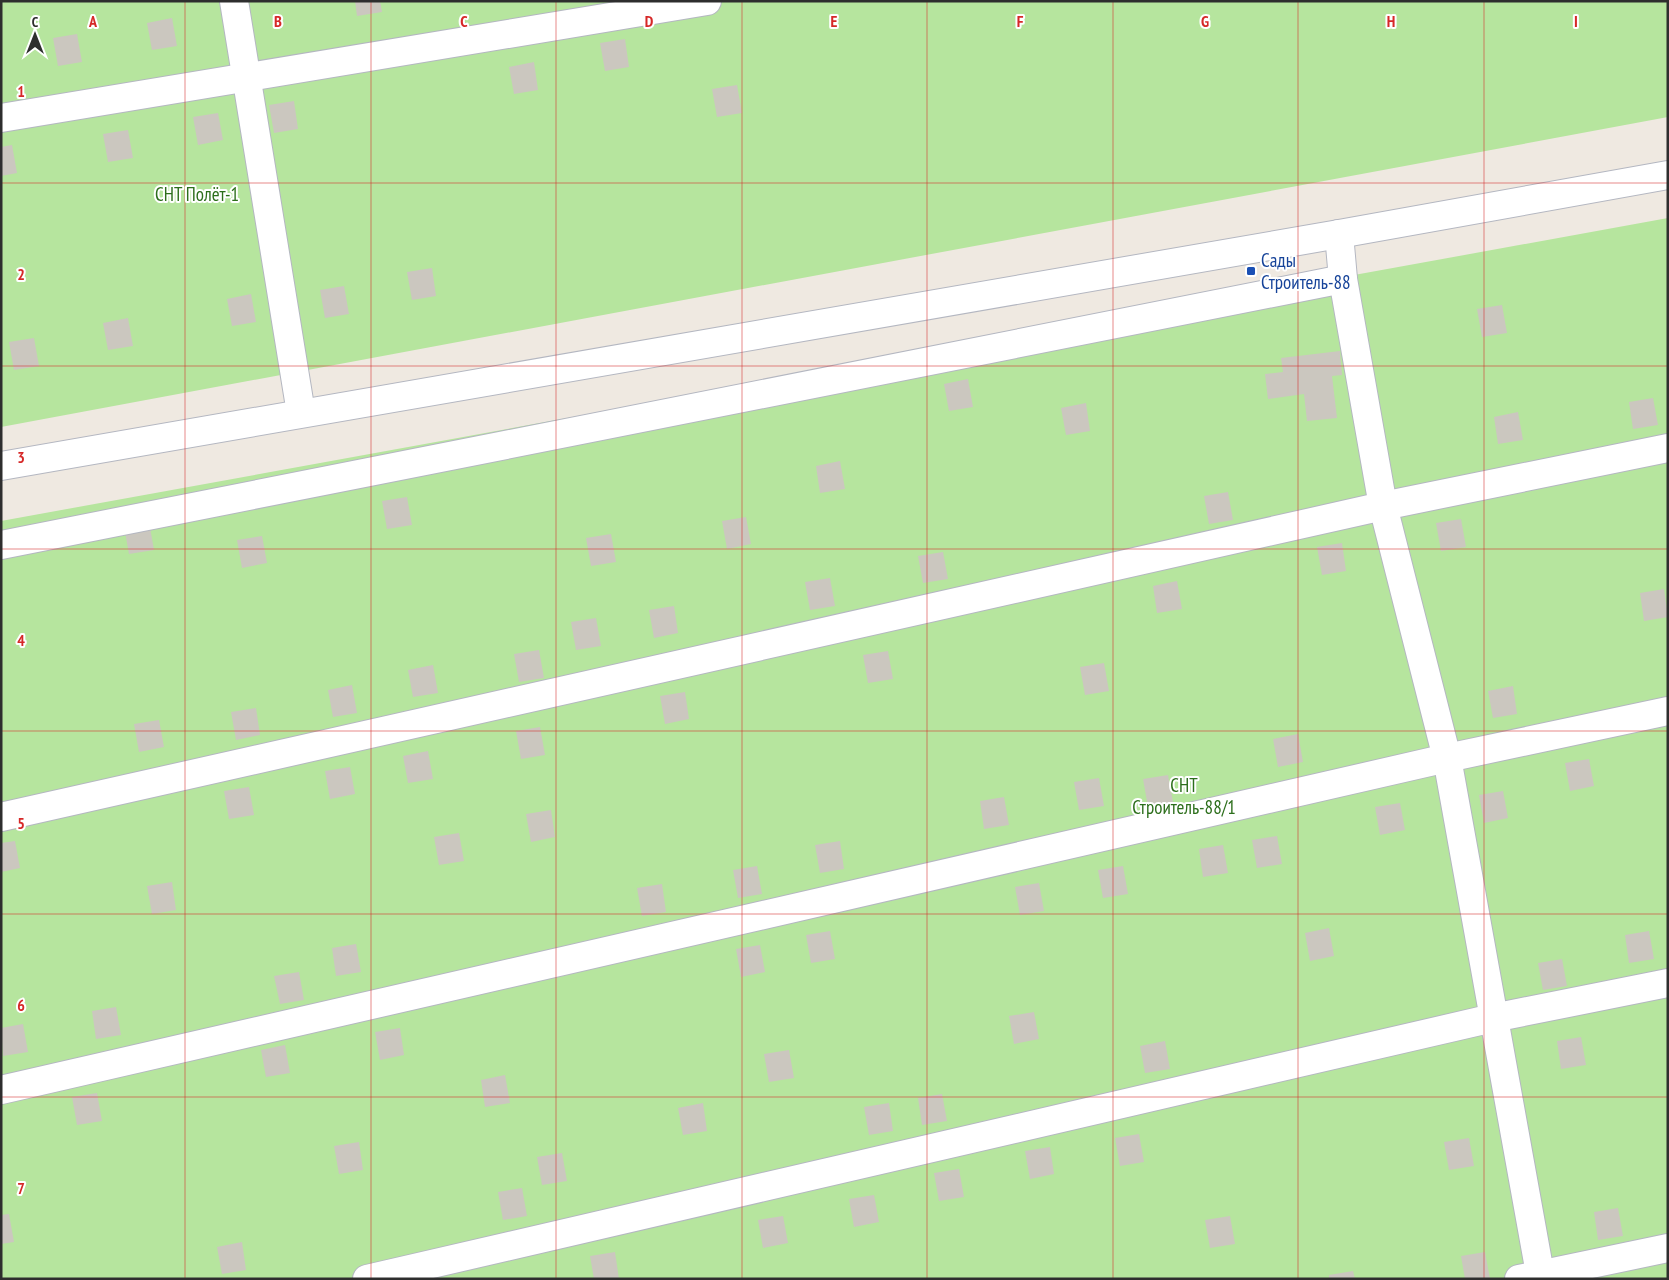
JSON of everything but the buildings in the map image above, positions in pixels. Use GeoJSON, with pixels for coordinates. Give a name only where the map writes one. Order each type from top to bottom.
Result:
{"type":"FeatureCollection","features":[{"type":"Feature","properties":{"kind":"street"},"geometry":{"type":"LineString","coordinates":[[234,1],[301,413]]}},
{"type":"Feature","properties":{"kind":"street"},"geometry":{"type":"LineString","coordinates":[[1,118],[707,1]]}},
{"type":"Feature","properties":{"kind":"street"},"geometry":{"type":"LineString","coordinates":[[1,466],[1339,234],[1668,175]]}},
{"type":"Feature","properties":{"kind":"street"},"geometry":{"type":"LineString","coordinates":[[1339,234],[1343,278],[1382,506],[1447,758],[1493,1018],[1533,1277],[1668,1248]]}},
{"type":"Feature","properties":{"kind":"street"},"geometry":{"type":"LineString","coordinates":[[1,545],[1343,278]]}},
{"type":"Feature","properties":{"kind":"street"},"geometry":{"type":"LineString","coordinates":[[1,817],[1382,506],[1668,448]]}},
{"type":"Feature","properties":{"kind":"street"},"geometry":{"type":"LineString","coordinates":[[1,1090],[1447,758],[1668,711]]}},
{"type":"Feature","properties":{"kind":"street"},"geometry":{"type":"LineString","coordinates":[[367,1279],[1493,1018],[1668,983]]}},
{"type":"Feature","properties":{"kind":"green space","name":"СНТ Полёт-1"},"geometry":{"type":"Polygon","coordinates":[[[1,1],[1668,1],[1668,117],[1,427],[1,1]]]}},
{"type":"Feature","properties":{"kind":"green space","name":"СНТ Строитель-88/1"},"geometry":{"type":"Polygon","coordinates":[[[1668,218],[1668,1279],[1,1279],[1,521],[1668,218]]]}},
{"type":"Feature","properties":{"kind":"place","name":"Сады Строитель-88"},"geometry":{"type":"Point","coordinates":[1251,271]}}]}
